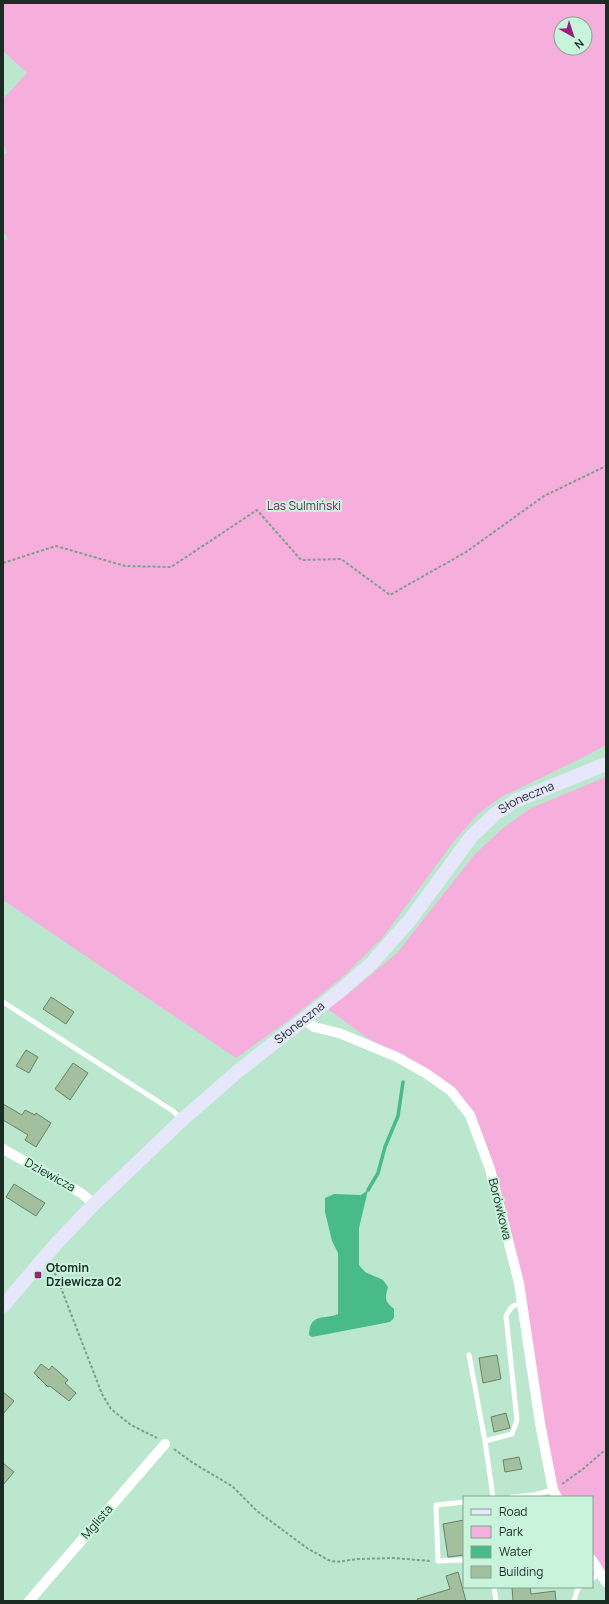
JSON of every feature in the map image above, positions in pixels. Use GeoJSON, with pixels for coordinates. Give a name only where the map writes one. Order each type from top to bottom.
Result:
{"type":"FeatureCollection","features":[{"type":"Feature","properties":{"kind":"street","name":"Słoneczna"},"geometry":{"type":"LineString","coordinates":[[3,1306],[41,1260],[94,1204],[182,1120],[237,1072],[340,992],[371,964],[410,920],[471,837],[491,817],[514,801],[606,764]]}},
{"type":"Feature","properties":{"kind":"street","name":"Borówkowa"},"geometry":{"type":"LineString","coordinates":[[304,1019],[314,1027],[339,1033],[397,1056],[427,1074],[451,1091],[470,1115],[490,1169],[519,1283],[540,1423],[555,1493]]}},
{"type":"Feature","properties":{"kind":"street","name":"Dziewicza"},"geometry":{"type":"LineString","coordinates":[[3,1149],[82,1193],[94,1204]]}},
{"type":"Feature","properties":{"kind":"street","name":"Mglista"},"geometry":{"type":"LineString","coordinates":[[29,1601],[165,1444]]}},
{"type":"Feature","properties":{"kind":"street"},"geometry":{"type":"LineString","coordinates":[[593,1563],[599,1578]]}},
{"type":"Feature","properties":{"kind":"lane"},"geometry":{"type":"LineString","coordinates":[[3,1002],[174,1111],[182,1120]]}},
{"type":"Feature","properties":{"kind":"lane"},"geometry":{"type":"LineString","coordinates":[[485,1441],[512,1434],[517,1420],[506,1316],[511,1308],[516,1304],[522,1304]]}},
{"type":"Feature","properties":{"kind":"lane"},"geometry":{"type":"LineString","coordinates":[[469,1355],[485,1441],[493,1496]]}},
{"type":"Feature","properties":{"kind":"lane"},"geometry":{"type":"LineString","coordinates":[[523,1496],[555,1493]]}},
{"type":"Feature","properties":{"kind":"lane"},"geometry":{"type":"LineString","coordinates":[[463,1502],[436,1505],[438,1561],[463,1560]]}},
{"type":"Feature","properties":{"kind":"lane"},"geometry":{"type":"LineString","coordinates":[[494,1588],[496,1601]]}},
{"type":"Feature","properties":{"kind":"lane"},"geometry":{"type":"LineString","coordinates":[[574,1601],[578,1588]]}},
{"type":"Feature","properties":{"kind":"path"},"geometry":{"type":"LineString","coordinates":[[3,563],[56,546],[125,566],[171,567],[257,510],[301,560],[341,558],[390,595],[466,552],[544,496],[606,466]]}},
{"type":"Feature","properties":{"kind":"path"},"geometry":{"type":"LineString","coordinates":[[41,1260],[56,1275],[102,1394],[111,1409],[131,1426],[151,1435],[193,1463],[232,1486],[257,1511],[307,1548],[328,1560],[336,1562],[358,1559],[394,1558],[438,1561]]}},
{"type":"Feature","properties":{"kind":"path"},"geometry":{"type":"LineString","coordinates":[[555,1493],[606,1448]]}},
{"type":"Feature","properties":{"kind":"green space","name":"Las Sulmiński"},"geometry":{"type":"Polygon","coordinates":[[[3,3],[606,3],[606,745],[501,797],[478,814],[455,840],[383,937],[345,975],[289,1020],[236,1058],[3,900],[3,241],[8,239],[3,231],[3,155],[7,153],[3,142],[3,99],[27,73],[3,51],[3,3]]]}},
{"type":"Feature","properties":{"kind":"green space"},"geometry":{"type":"Polygon","coordinates":[[[606,777],[606,1574],[593,1553],[593,1496],[561,1496],[553,1473],[496,1176],[452,1086],[366,1037],[328,1009],[397,953],[475,854],[503,828],[531,808],[606,777]]]}},
{"type":"Feature","properties":{"kind":"water"},"geometry":{"type":"Polygon","coordinates":[[[368,1190],[359,1228],[359,1265],[365,1272],[383,1280],[388,1287],[386,1299],[394,1309],[394,1318],[390,1322],[312,1337],[309,1335],[310,1328],[315,1320],[338,1314],[338,1253],[332,1241],[325,1212],[325,1198],[334,1194],[361,1195],[368,1190]]]}},
{"type":"Feature","properties":{"kind":"building"},"geometry":{"type":"Polygon","coordinates":[[[51,997],[74,1012],[66,1024],[43,1009],[51,997]]]}},
{"type":"Feature","properties":{"kind":"building"},"geometry":{"type":"Polygon","coordinates":[[[26,1050],[38,1057],[29,1073],[16,1066],[26,1050]]]}},
{"type":"Feature","properties":{"kind":"building"},"geometry":{"type":"Polygon","coordinates":[[[73,1063],[88,1073],[70,1100],[55,1089],[73,1063]]]}},
{"type":"Feature","properties":{"kind":"building"},"geometry":{"type":"Polygon","coordinates":[[[3,1104],[22,1115],[25,1110],[35,1115],[36,1113],[51,1123],[36,1147],[25,1140],[28,1135],[3,1120],[3,1104]]]}},
{"type":"Feature","properties":{"kind":"building"},"geometry":{"type":"Polygon","coordinates":[[[14,1184],[45,1203],[36,1216],[6,1197],[14,1184]]]}},
{"type":"Feature","properties":{"kind":"building"},"geometry":{"type":"Polygon","coordinates":[[[497,1355],[501,1379],[483,1383],[479,1358],[497,1355]]]}},
{"type":"Feature","properties":{"kind":"building"},"geometry":{"type":"Polygon","coordinates":[[[41,1364],[49,1370],[52,1366],[68,1380],[65,1383],[76,1393],[69,1401],[50,1386],[48,1387],[34,1373],[41,1364]]]}},
{"type":"Feature","properties":{"kind":"building"},"geometry":{"type":"Polygon","coordinates":[[[3,1392],[14,1401],[3,1414],[3,1392]]]}},
{"type":"Feature","properties":{"kind":"building"},"geometry":{"type":"Polygon","coordinates":[[[506,1413],[510,1428],[494,1432],[491,1417],[506,1413]]]}},
{"type":"Feature","properties":{"kind":"building"},"geometry":{"type":"Polygon","coordinates":[[[519,1457],[522,1469],[505,1472],[503,1460],[519,1457]]]}},
{"type":"Feature","properties":{"kind":"building"},"geometry":{"type":"Polygon","coordinates":[[[3,1463],[14,1472],[3,1485],[3,1463]]]}},
{"type":"Feature","properties":{"kind":"building"},"geometry":{"type":"Polygon","coordinates":[[[463,1520],[463,1555],[448,1557],[443,1524],[463,1520]]]}},
{"type":"Feature","properties":{"kind":"building"},"geometry":{"type":"Polygon","coordinates":[[[458,1572],[466,1601],[418,1601],[417,1599],[450,1589],[446,1576],[458,1572]]]}},
{"type":"Feature","properties":{"kind":"building"},"geometry":{"type":"Polygon","coordinates":[[[512,1588],[530,1588],[531,1594],[555,1591],[556,1601],[513,1601],[512,1588]]]}},
{"type":"Feature","properties":{"kind":"waterway"},"geometry":{"type":"LineString","coordinates":[[368,1190],[378,1173],[385,1147],[398,1116],[403,1082]]}},
{"type":"Feature","properties":{"kind":"place","name":"Otomin Dziewicza 02"},"geometry":{"type":"Point","coordinates":[38,1275]}}]}
